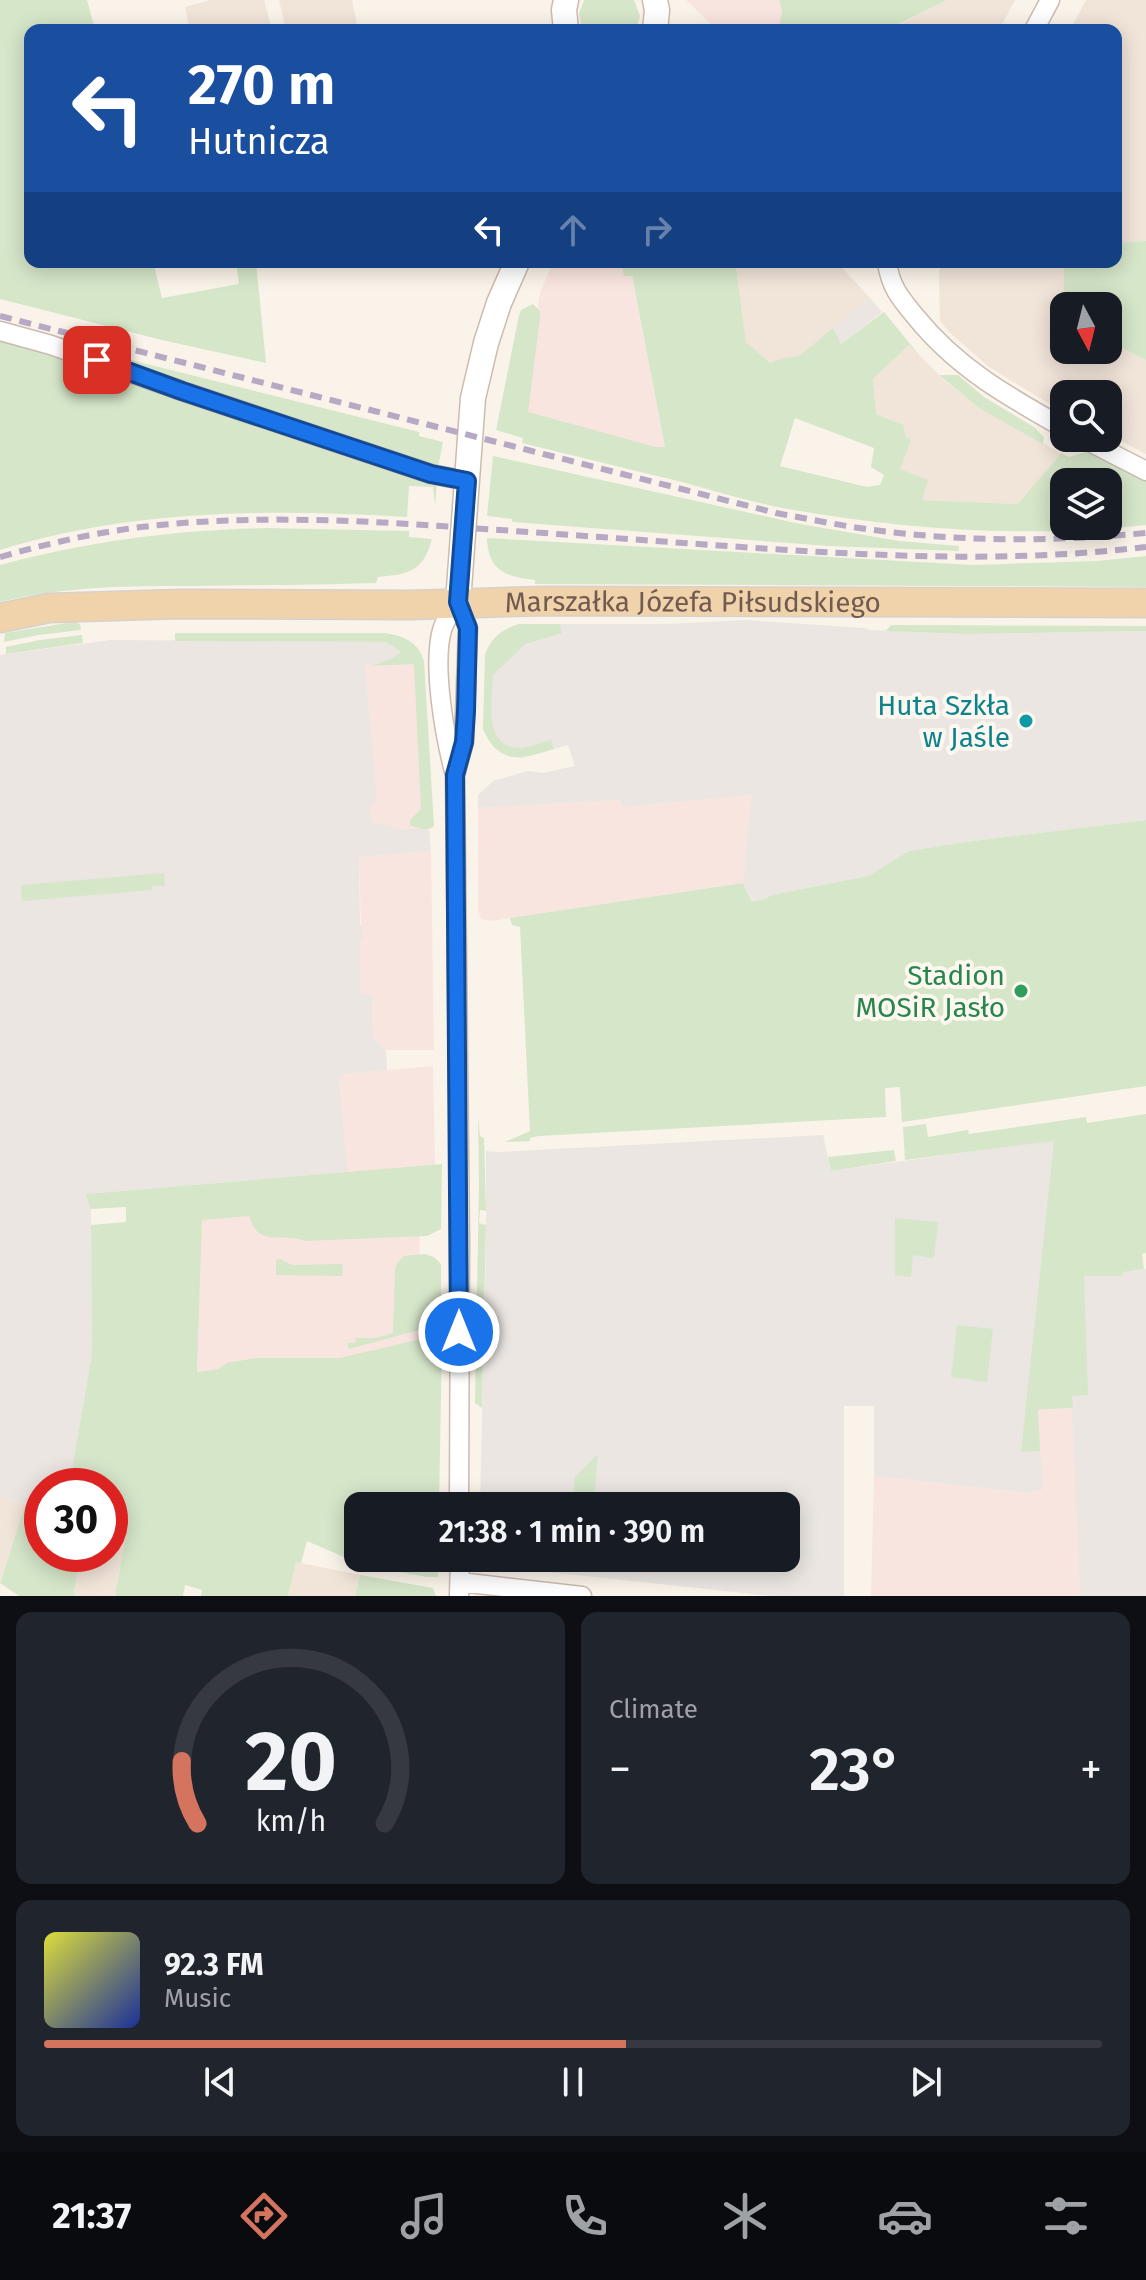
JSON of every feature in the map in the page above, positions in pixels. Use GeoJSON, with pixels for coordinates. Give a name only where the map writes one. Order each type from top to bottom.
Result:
{"type":"FeatureCollection","features":[{"type":"Feature","properties":{"kind":"main road"},"geometry":{"type":"LineString","coordinates":[[458,602],[473,398],[486,343],[514,268]]}},
{"type":"Feature","properties":{"kind":"main road","name":"Marszałka Józefa Piłsudskiego"},"geometry":{"type":"LineString","coordinates":[[0,618],[49,608],[110,605],[1146,603]]}},
{"type":"Feature","properties":{"kind":"street"},"geometry":{"type":"LineString","coordinates":[[1037,24],[1050,0]]}},
{"type":"Feature","properties":{"kind":"street"},"geometry":{"type":"LineString","coordinates":[[888,268],[892,286],[948,353],[995,389],[1050,420]]}},
{"type":"Feature","properties":{"kind":"street"},"geometry":{"type":"LineString","coordinates":[[0,331],[79,354],[431,474],[467,481]]}},
{"type":"Feature","properties":{"kind":"street"},"geometry":{"type":"LineString","coordinates":[[1109,452],[1146,471]]}},
{"type":"Feature","properties":{"kind":"street"},"geometry":{"type":"LineString","coordinates":[[455,775],[464,742],[468,628],[458,602]]}},
{"type":"Feature","properties":{"kind":"street"},"geometry":{"type":"LineString","coordinates":[[458,602],[442,629],[439,668],[446,742],[455,775],[459,1492]]}},
{"type":"Feature","properties":{"kind":"street"},"geometry":{"type":"LineString","coordinates":[[460,1589],[582,1596]]}},
{"type":"Feature","properties":{"kind":"shaded area"},"geometry":{"type":"Polygon","coordinates":[[[210,0],[264,0],[270,24],[189,24],[185,7],[210,0]]]}},
{"type":"Feature","properties":{"kind":"shaded area"},"geometry":{"type":"Polygon","coordinates":[[[279,0],[352,0],[357,24],[285,24],[279,0]]]}},
{"type":"Feature","properties":{"kind":"shaded area"},"geometry":{"type":"Polygon","coordinates":[[[686,0],[779,0],[782,11],[779,24],[711,24],[686,0]]]}},
{"type":"Feature","properties":{"kind":"shaded area"},"geometry":{"type":"Polygon","coordinates":[[[947,0],[1015,0],[1002,24],[901,24],[947,0]]]}},
{"type":"Feature","properties":{"kind":"shaded area"},"geometry":{"type":"Polygon","coordinates":[[[1086,0],[1146,0],[1146,241],[1122,243],[1122,24],[1073,24],[1086,0]]]}},
{"type":"Feature","properties":{"kind":"shaded area"},"geometry":{"type":"Polygon","coordinates":[[[550,268],[630,268],[666,453],[521,413],[540,293],[550,268]]]}},
{"type":"Feature","properties":{"kind":"shaded area"},"geometry":{"type":"Polygon","coordinates":[[[736,268],[842,268],[870,298],[799,356],[770,363],[746,343],[736,268]]]}},
{"type":"Feature","properties":{"kind":"shaded area"},"geometry":{"type":"Polygon","coordinates":[[[941,268],[1064,268],[1064,292],[1050,292],[1050,364],[1122,364],[1122,348],[1146,360],[1146,454],[1122,441],[1122,380],[1050,380],[1050,404],[989,367],[940,321],[941,268]]]}},
{"type":"Feature","properties":{"kind":"shaded area"},"geometry":{"type":"Polygon","coordinates":[[[870,298],[882,312],[840,345],[833,328],[870,298]]]}},
{"type":"Feature","properties":{"kind":"shaded area"},"geometry":{"type":"Polygon","coordinates":[[[909,345],[945,381],[979,408],[1050,447],[1050,452],[1061,453],[1018,504],[922,500],[900,469],[906,438],[903,425],[876,414],[873,379],[909,345]]]}},
{"type":"Feature","properties":{"kind":"shaded area"},"geometry":{"type":"Polygon","coordinates":[[[745,620],[966,634],[1146,631],[1146,820],[909,851],[868,876],[753,901],[743,883],[751,795],[623,807],[619,800],[478,808],[478,795],[493,781],[528,771],[543,773],[575,766],[568,745],[522,758],[509,756],[494,747],[483,729],[486,660],[559,624],[745,620]]]}},
{"type":"Feature","properties":{"kind":"shaded area"},"geometry":{"type":"Polygon","coordinates":[[[111,640],[386,642],[413,661],[365,665],[377,800],[369,811],[373,823],[400,829],[429,829],[431,851],[359,857],[363,940],[360,941],[361,994],[372,994],[373,1037],[386,1050],[387,1070],[342,1074],[339,1077],[348,1172],[85,1194],[91,1209],[92,1354],[72,1468],[24,1468],[24,1503],[0,1497],[0,655],[111,640]]]}},
{"type":"Feature","properties":{"kind":"shaded area"},"geometry":{"type":"Polygon","coordinates":[[[413,661],[418,665],[429,829],[415,830],[372,823],[369,811],[376,800],[365,665],[413,661]]]}},
{"type":"Feature","properties":{"kind":"shaded area"},"geometry":{"type":"Polygon","coordinates":[[[751,795],[743,883],[492,921],[481,919],[478,910],[478,808],[619,800],[623,807],[751,795]]]}},
{"type":"Feature","properties":{"kind":"shaded area"},"geometry":{"type":"Polygon","coordinates":[[[431,851],[434,1050],[386,1050],[373,1037],[372,994],[361,995],[360,941],[363,940],[359,857],[431,851]]]}},
{"type":"Feature","properties":{"kind":"shaded area"},"geometry":{"type":"Polygon","coordinates":[[[433,1066],[435,1165],[348,1172],[339,1077],[342,1074],[433,1066]]]}},
{"type":"Feature","properties":{"kind":"shaded area"},"geometry":{"type":"Polygon","coordinates":[[[823,1135],[831,1171],[1054,1140],[1067,1278],[1146,1269],[1146,1596],[1080,1596],[1072,1408],[1038,1410],[1043,1490],[1027,1493],[874,1476],[874,1406],[844,1406],[844,1596],[772,1596],[548,1572],[800,1572],[800,1492],[480,1492],[486,1151],[823,1135]]]}},
{"type":"Feature","properties":{"kind":"shaded area"},"geometry":{"type":"Polygon","coordinates":[[[419,1196],[421,1354],[197,1372],[202,1214],[419,1196]]]}},
{"type":"Feature","properties":{"kind":"shaded area"},"geometry":{"type":"Polygon","coordinates":[[[1073,1408],[1080,1596],[871,1596],[874,1476],[1027,1493],[1042,1490],[1038,1409],[1073,1408]]]}},
{"type":"Feature","properties":{"kind":"shaded area"},"geometry":{"type":"Polygon","coordinates":[[[0,1497],[24,1504],[24,1507],[0,1581],[0,1497]]]}},
{"type":"Feature","properties":{"kind":"shaded area"},"geometry":{"type":"Polygon","coordinates":[[[296,1562],[360,1575],[355,1596],[288,1596],[296,1562]]]}},
{"type":"Feature","properties":{"kind":"shaded area"},"geometry":{"type":"Polygon","coordinates":[[[78,1572],[119,1572],[115,1596],[75,1596],[78,1572]]]}},
{"type":"Feature","properties":{"kind":"green space"},"geometry":{"type":"Polygon","coordinates":[[[0,0],[87,0],[93,24],[24,24],[24,268],[154,268],[162,298],[239,284],[237,268],[257,268],[266,363],[0,299],[0,0]]]}},
{"type":"Feature","properties":{"kind":"green space"},"geometry":{"type":"Polygon","coordinates":[[[584,0],[634,0],[640,16],[638,24],[581,24],[579,14],[584,0]]]}},
{"type":"Feature","properties":{"kind":"green space"},"geometry":{"type":"Polygon","coordinates":[[[779,0],[947,0],[899,24],[779,24],[782,11],[779,0]]]}},
{"type":"Feature","properties":{"kind":"green space"},"geometry":{"type":"Polygon","coordinates":[[[1146,241],[1146,360],[1122,348],[1122,292],[1064,292],[1064,268],[1122,268],[1122,243],[1146,241]]]}},
{"type":"Feature","properties":{"kind":"green space"},"geometry":{"type":"Polygon","coordinates":[[[622,268],[736,268],[746,342],[770,363],[799,356],[833,328],[841,344],[884,312],[920,356],[909,345],[873,379],[876,414],[903,425],[906,437],[911,440],[900,469],[928,480],[922,500],[1018,504],[1061,453],[1069,457],[1086,452],[1119,468],[1050,468],[1050,531],[967,530],[877,522],[788,509],[522,443],[523,438],[496,430],[521,310],[533,304],[540,311],[528,412],[665,447],[632,276],[624,276],[622,268]],[[795,418],[780,466],[867,487],[880,485],[884,475],[871,467],[874,448],[795,418]]]}},
{"type":"Feature","properties":{"kind":"green space"},"geometry":{"type":"Polygon","coordinates":[[[0,336],[437,483],[435,505],[433,487],[409,486],[407,517],[253,513],[151,519],[50,536],[0,550],[0,336]]]}},
{"type":"Feature","properties":{"kind":"green space"},"geometry":{"type":"Polygon","coordinates":[[[35,336],[419,432],[419,436],[443,442],[438,467],[35,336]]]}},
{"type":"Feature","properties":{"kind":"green space"},"geometry":{"type":"Polygon","coordinates":[[[939,375],[958,375],[984,397],[1034,427],[1044,437],[1043,444],[979,408],[939,375]]]}},
{"type":"Feature","properties":{"kind":"green space"},"geometry":{"type":"Polygon","coordinates":[[[493,456],[800,524],[899,541],[959,546],[959,551],[829,546],[512,522],[512,519],[487,516],[493,456]]]}},
{"type":"Feature","properties":{"kind":"green space"},"geometry":{"type":"Polygon","coordinates":[[[1122,469],[1146,481],[1146,525],[1122,527],[1122,469]]]}},
{"type":"Feature","properties":{"kind":"green space"},"geometry":{"type":"Polygon","coordinates":[[[267,528],[409,531],[409,537],[432,539],[419,565],[406,572],[378,577],[376,583],[98,588],[0,602],[0,565],[134,538],[267,528]]]}},
{"type":"Feature","properties":{"kind":"green space"},"geometry":{"type":"Polygon","coordinates":[[[487,538],[973,565],[1097,561],[1146,556],[1146,587],[535,584],[535,580],[515,577],[500,570],[491,558],[487,538]]]}},
{"type":"Feature","properties":{"kind":"green space"},"geometry":{"type":"Polygon","coordinates":[[[73,622],[80,624],[81,630],[4,642],[5,633],[73,622]]]}},
{"type":"Feature","properties":{"kind":"green space"},"geometry":{"type":"Polygon","coordinates":[[[519,624],[559,624],[562,633],[525,644],[493,675],[492,720],[500,740],[508,746],[520,748],[551,740],[554,749],[512,757],[496,749],[483,729],[485,654],[498,634],[519,624]]]}},
{"type":"Feature","properties":{"kind":"green space"},"geometry":{"type":"Polygon","coordinates":[[[891,625],[1146,626],[1146,631],[966,634],[886,631],[891,625]]]}},
{"type":"Feature","properties":{"kind":"green space"},"geometry":{"type":"Polygon","coordinates":[[[175,633],[384,633],[414,644],[424,661],[434,826],[425,829],[410,825],[410,820],[421,809],[414,664],[371,666],[401,652],[386,642],[175,641],[175,633]]]}},
{"type":"Feature","properties":{"kind":"green space"},"geometry":{"type":"Polygon","coordinates":[[[82,635],[83,643],[6,654],[6,647],[82,635]]]}},
{"type":"Feature","properties":{"kind":"green space"},"geometry":{"type":"Polygon","coordinates":[[[1146,820],[1146,1086],[902,1122],[899,1087],[885,1088],[886,1117],[539,1136],[530,1138],[530,1141],[505,1142],[530,1131],[520,927],[512,925],[510,918],[743,883],[752,901],[762,900],[772,895],[868,876],[909,851],[1146,820]]]}},
{"type":"Feature","properties":{"kind":"green space"},"geometry":{"type":"Polygon","coordinates":[[[164,873],[165,886],[152,886],[152,890],[22,901],[21,885],[164,873]]]}},
{"type":"Feature","properties":{"kind":"green space"},"geometry":{"type":"Polygon","coordinates":[[[1146,1114],[1144,1269],[1123,1272],[1122,1276],[1084,1276],[1088,1395],[1072,1396],[1073,1408],[1038,1409],[1040,1451],[1021,1452],[1054,1141],[905,1160],[903,1127],[926,1124],[928,1137],[1086,1117],[1087,1123],[1146,1114]]]}},
{"type":"Feature","properties":{"kind":"green space"},"geometry":{"type":"Polygon","coordinates":[[[478,1116],[480,1136],[484,1138],[486,1211],[480,1210],[479,1223],[486,1225],[482,1408],[475,1403],[478,1116]]]}},
{"type":"Feature","properties":{"kind":"green space"},"geometry":{"type":"Polygon","coordinates":[[[894,1150],[896,1161],[831,1171],[828,1157],[894,1150]]]}},
{"type":"Feature","properties":{"kind":"green space"},"geometry":{"type":"Polygon","coordinates":[[[442,1164],[441,1229],[427,1236],[305,1241],[265,1236],[253,1226],[249,1216],[202,1220],[197,1372],[256,1358],[340,1358],[421,1339],[421,1343],[442,1341],[439,1492],[344,1492],[344,1557],[307,1541],[301,1563],[296,1562],[288,1596],[201,1596],[202,1590],[185,1585],[183,1596],[115,1596],[119,1572],[128,1572],[128,1468],[72,1468],[92,1354],[91,1225],[126,1222],[126,1207],[91,1209],[85,1194],[442,1164]]]}},
{"type":"Feature","properties":{"kind":"green space"},"geometry":{"type":"Polygon","coordinates":[[[895,1218],[938,1222],[934,1258],[913,1255],[911,1277],[895,1275],[895,1218]]]}},
{"type":"Feature","properties":{"kind":"green space"},"geometry":{"type":"Polygon","coordinates":[[[425,1254],[441,1264],[441,1324],[349,1349],[347,1343],[355,1343],[356,1338],[376,1338],[393,1333],[395,1269],[404,1256],[425,1254]]]}},
{"type":"Feature","properties":{"kind":"green space"},"geometry":{"type":"Polygon","coordinates":[[[276,1260],[292,1265],[340,1264],[343,1265],[342,1276],[276,1275],[276,1260]]]}},
{"type":"Feature","properties":{"kind":"green space"},"geometry":{"type":"Polygon","coordinates":[[[957,1325],[993,1329],[987,1382],[951,1377],[957,1325]]]}},
{"type":"Feature","properties":{"kind":"green space"},"geometry":{"type":"Polygon","coordinates":[[[598,1454],[595,1492],[574,1492],[575,1477],[598,1454]]]}},
{"type":"Feature","properties":{"kind":"green space"},"geometry":{"type":"Polygon","coordinates":[[[24,1507],[24,1572],[78,1572],[75,1596],[19,1596],[0,1583],[24,1507]]]}},
{"type":"Feature","properties":{"kind":"green space"},"geometry":{"type":"Polygon","coordinates":[[[400,1572],[438,1572],[438,1577],[400,1572]]]}},
{"type":"Feature","properties":{"kind":"green space"},"geometry":{"type":"Polygon","coordinates":[[[360,1575],[433,1588],[436,1596],[355,1596],[360,1575]]]}},
{"type":"Feature","properties":{"kind":"railway"},"geometry":{"type":"LineString","coordinates":[[0,316],[776,513],[833,524],[986,539],[1082,538],[1146,533]]}},
{"type":"Feature","properties":{"kind":"railway"},"geometry":{"type":"LineString","coordinates":[[0,557],[80,537],[140,527],[245,520],[414,524],[912,556],[1051,555],[1146,547]]}},
{"type":"Feature","properties":{"kind":"place","name":"Huta Szkła w Jaśle"},"geometry":{"type":"Point","coordinates":[1026,721]}},
{"type":"Feature","properties":{"kind":"place","name":"Stadion MOSiR Jasło"},"geometry":{"type":"Point","coordinates":[1021,991]}},
{"type":"Feature","properties":{"kind":"route"},"geometry":{"type":"LineString","coordinates":[[97,360],[431,474],[467,481],[458,602],[468,628],[466,711],[464,742],[455,775],[459,1332]]}}]}
